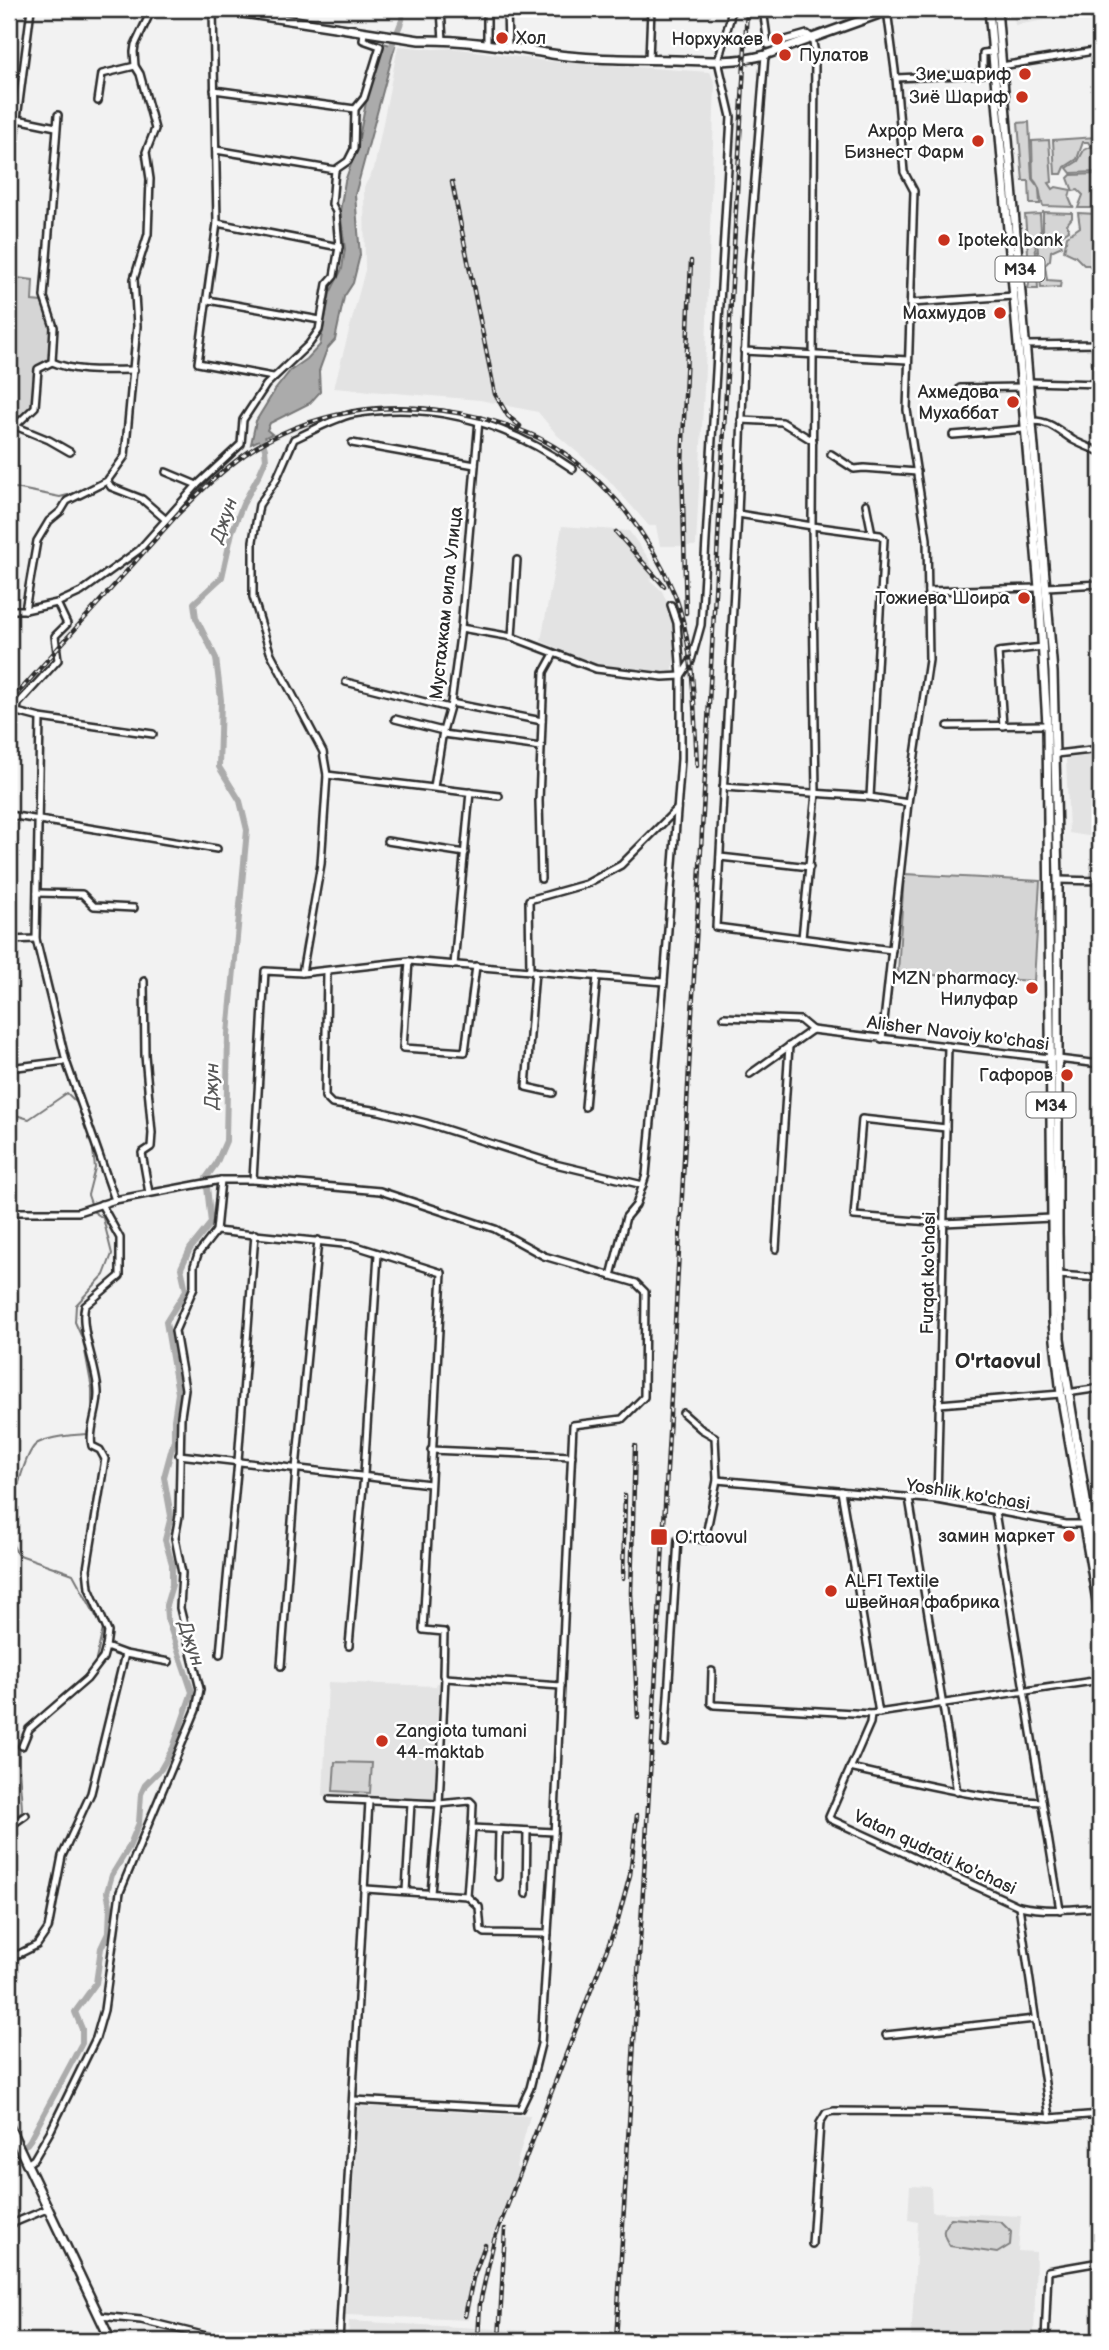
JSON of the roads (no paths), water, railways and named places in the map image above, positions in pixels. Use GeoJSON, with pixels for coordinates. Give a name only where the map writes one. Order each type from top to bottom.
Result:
{"type":"FeatureCollection","features":[{"type":"Feature","properties":{"kind":"main road"},"geometry":{"type":"LineString","coordinates":[[215,9],[419,40],[508,46],[553,54],[718,61],[748,60],[765,55],[889,9]]}},
{"type":"Feature","properties":{"kind":"main road","name":"M34"},"geometry":{"type":"LineString","coordinates":[[989,9],[1014,296],[1029,382],[1056,754],[1058,880],[1052,1218],[1053,1322],[1100,1588]]}},
{"type":"Feature","properties":{"kind":"main road","name":"M34"},"geometry":{"type":"LineString","coordinates":[[997,9],[1022,345],[1024,429],[1043,588],[1058,1275],[1064,1393]]}},
{"type":"Feature","properties":{"kind":"main road","name":"M34"},"geometry":{"type":"LineString","coordinates":[[1087,1523],[1100,1618]]}},
{"type":"Feature","properties":{"kind":"main road"},"geometry":{"type":"LineString","coordinates":[[9,2129],[111,2341]]}},
{"type":"Feature","properties":{"kind":"street"},"geometry":{"type":"LineString","coordinates":[[9,181],[32,9]]}},
{"type":"Feature","properties":{"kind":"street"},"geometry":{"type":"LineString","coordinates":[[25,610],[37,541],[67,501],[107,481],[125,456],[137,326],[134,279],[148,234],[150,179],[146,152],[155,129],[135,65],[135,45],[152,9]]}},
{"type":"Feature","properties":{"kind":"street"},"geometry":{"type":"LineString","coordinates":[[215,9],[217,223],[198,363],[273,377]]}},
{"type":"Feature","properties":{"kind":"street"},"geometry":{"type":"LineString","coordinates":[[487,44],[488,9]]}},
{"type":"Feature","properties":{"kind":"street"},"geometry":{"type":"LineString","coordinates":[[508,9],[508,46]]}},
{"type":"Feature","properties":{"kind":"street"},"geometry":{"type":"LineString","coordinates":[[649,59],[651,9]]}},
{"type":"Feature","properties":{"kind":"street"},"geometry":{"type":"LineString","coordinates":[[681,676],[691,661],[701,625],[731,117],[718,61],[731,9]]}},
{"type":"Feature","properties":{"kind":"street"},"geometry":{"type":"LineString","coordinates":[[763,9],[768,45],[805,33],[812,38],[815,53],[811,526],[817,793],[802,938]]}},
{"type":"Feature","properties":{"kind":"street"},"geometry":{"type":"LineString","coordinates":[[882,1038],[908,803],[929,660],[927,539],[907,410],[914,191],[904,172],[889,9]]}},
{"type":"Feature","properties":{"kind":"street"},"geometry":{"type":"LineString","coordinates":[[441,10],[443,40]]}},
{"type":"Feature","properties":{"kind":"street"},"geometry":{"type":"LineString","coordinates":[[216,150],[335,170],[348,161],[354,149],[355,109],[364,98],[380,46],[363,40],[364,32]]}},
{"type":"Feature","properties":{"kind":"street"},"geometry":{"type":"LineString","coordinates":[[1001,66],[1100,50]]}},
{"type":"Feature","properties":{"kind":"street"},"geometry":{"type":"LineString","coordinates":[[896,78],[983,74],[983,53],[992,52]]}},
{"type":"Feature","properties":{"kind":"street"},"geometry":{"type":"LineString","coordinates":[[765,55],[748,267],[716,927],[892,950]]}},
{"type":"Feature","properties":{"kind":"street"},"geometry":{"type":"LineString","coordinates":[[99,101],[102,74],[135,65]]}},
{"type":"Feature","properties":{"kind":"street"},"geometry":{"type":"LineString","coordinates":[[214,90],[355,109]]}},
{"type":"Feature","properties":{"kind":"street"},"geometry":{"type":"LineString","coordinates":[[52,362],[54,327],[44,297],[58,115]]}},
{"type":"Feature","properties":{"kind":"street"},"geometry":{"type":"LineString","coordinates":[[18,119],[56,127]]}},
{"type":"Feature","properties":{"kind":"street"},"geometry":{"type":"LineString","coordinates":[[9,610],[25,610],[57,603],[81,592],[139,550],[197,485],[241,444],[243,420],[265,385],[309,344],[319,330],[327,284],[334,276],[339,247],[336,212],[332,204],[335,170]]}},
{"type":"Feature","properties":{"kind":"street"},"geometry":{"type":"LineString","coordinates":[[217,223],[339,247]]}},
{"type":"Feature","properties":{"kind":"street"},"geometry":{"type":"LineString","coordinates":[[911,303],[1014,296]]}},
{"type":"Feature","properties":{"kind":"street"},"geometry":{"type":"LineString","coordinates":[[208,300],[320,320]]}},
{"type":"Feature","properties":{"kind":"street"},"geometry":{"type":"LineString","coordinates":[[1022,345],[1100,344]]}},
{"type":"Feature","properties":{"kind":"street"},"geometry":{"type":"LineString","coordinates":[[744,351],[908,360]]}},
{"type":"Feature","properties":{"kind":"street"},"geometry":{"type":"LineString","coordinates":[[9,432],[35,407],[38,369],[52,362],[64,367],[134,370]]}},
{"type":"Feature","properties":{"kind":"street"},"geometry":{"type":"LineString","coordinates":[[1029,382],[1100,384]]}},
{"type":"Feature","properties":{"kind":"street"},"geometry":{"type":"LineString","coordinates":[[960,388],[1021,387]]}},
{"type":"Feature","properties":{"kind":"street"},"geometry":{"type":"LineString","coordinates":[[302,973],[321,864],[327,775],[323,752],[270,652],[253,597],[253,541],[259,505],[276,480],[294,439],[351,414],[399,410],[437,413],[479,420],[510,432],[544,449],[573,469]]}},
{"type":"Feature","properties":{"kind":"street","name":"Мустахкам оила Улица"},"geometry":{"type":"LineString","coordinates":[[434,787],[450,706],[461,628],[479,420]]}},
{"type":"Feature","properties":{"kind":"street"},"geometry":{"type":"LineString","coordinates":[[741,420],[782,422],[813,441]]}},
{"type":"Feature","properties":{"kind":"street"},"geometry":{"type":"LineString","coordinates":[[1031,421],[1041,420],[1100,452]]}},
{"type":"Feature","properties":{"kind":"street"},"geometry":{"type":"LineString","coordinates":[[15,426],[70,452]]}},
{"type":"Feature","properties":{"kind":"street"},"geometry":{"type":"LineString","coordinates":[[953,435],[1024,429]]}},
{"type":"Feature","properties":{"kind":"street"},"geometry":{"type":"LineString","coordinates":[[352,443],[475,465]]}},
{"type":"Feature","properties":{"kind":"street"},"geometry":{"type":"LineString","coordinates":[[831,454],[854,470],[864,468],[917,472]]}},
{"type":"Feature","properties":{"kind":"street"},"geometry":{"type":"LineString","coordinates":[[166,472],[197,485]]}},
{"type":"Feature","properties":{"kind":"street"},"geometry":{"type":"LineString","coordinates":[[107,481],[111,487],[142,499],[165,519]]}},
{"type":"Feature","properties":{"kind":"street"},"geometry":{"type":"LineString","coordinates":[[866,504],[872,534]]}},
{"type":"Feature","properties":{"kind":"street"},"geometry":{"type":"LineString","coordinates":[[738,513],[872,534],[880,536],[885,543],[870,797]]}},
{"type":"Feature","properties":{"kind":"street"},"geometry":{"type":"LineString","coordinates":[[512,636],[517,560]]}},
{"type":"Feature","properties":{"kind":"street"},"geometry":{"type":"LineString","coordinates":[[928,591],[1100,584]]}},
{"type":"Feature","properties":{"kind":"street"},"geometry":{"type":"LineString","coordinates":[[57,603],[67,624],[55,636],[58,660],[18,704],[17,712],[40,718],[153,734]]}},
{"type":"Feature","properties":{"kind":"street"},"geometry":{"type":"LineString","coordinates":[[611,1276],[626,1217],[636,1205],[646,1175],[664,982],[681,759],[681,676],[677,623],[671,605]]}},
{"type":"Feature","properties":{"kind":"street"},"geometry":{"type":"LineString","coordinates":[[461,628],[512,636],[596,669],[663,677],[681,676]]}},
{"type":"Feature","properties":{"kind":"street"},"geometry":{"type":"LineString","coordinates":[[1003,726],[998,652],[1043,647]]}},
{"type":"Feature","properties":{"kind":"street"},"geometry":{"type":"LineString","coordinates":[[541,879],[539,801],[544,672],[554,654]]}},
{"type":"Feature","properties":{"kind":"street"},"geometry":{"type":"LineString","coordinates":[[346,682],[450,706],[542,721]]}},
{"type":"Feature","properties":{"kind":"street"},"geometry":{"type":"LineString","coordinates":[[40,718],[36,939],[66,1061],[116,1199]]}},
{"type":"Feature","properties":{"kind":"street"},"geometry":{"type":"LineString","coordinates":[[395,719],[443,733],[541,747]]}},
{"type":"Feature","properties":{"kind":"street"},"geometry":{"type":"LineString","coordinates":[[948,726],[1047,725]]}},
{"type":"Feature","properties":{"kind":"street"},"geometry":{"type":"LineString","coordinates":[[1056,754],[1100,749]]}},
{"type":"Feature","properties":{"kind":"street"},"geometry":{"type":"LineString","coordinates":[[327,775],[499,796]]}},
{"type":"Feature","properties":{"kind":"street"},"geometry":{"type":"LineString","coordinates":[[723,787],[870,797],[908,803]]}},
{"type":"Feature","properties":{"kind":"street"},"geometry":{"type":"LineString","coordinates":[[454,965],[470,792]]}},
{"type":"Feature","properties":{"kind":"street"},"geometry":{"type":"LineString","coordinates":[[553,1093],[526,1087],[533,971],[529,900],[586,884],[621,865],[678,808]]}},
{"type":"Feature","properties":{"kind":"street"},"geometry":{"type":"LineString","coordinates":[[9,816],[217,849]]}},
{"type":"Feature","properties":{"kind":"street"},"geometry":{"type":"LineString","coordinates":[[387,841],[465,853]]}},
{"type":"Feature","properties":{"kind":"street"},"geometry":{"type":"LineString","coordinates":[[720,857],[810,867]]}},
{"type":"Feature","properties":{"kind":"street"},"geometry":{"type":"LineString","coordinates":[[1058,880],[1100,881]]}},
{"type":"Feature","properties":{"kind":"street"},"geometry":{"type":"LineString","coordinates":[[37,892],[82,894],[94,906],[134,908]]}},
{"type":"Feature","properties":{"kind":"street"},"geometry":{"type":"LineString","coordinates":[[9,940],[36,939]]}},
{"type":"Feature","properties":{"kind":"street"},"geometry":{"type":"LineString","coordinates":[[253,1180],[265,971],[302,973],[409,961],[664,982]]}},
{"type":"Feature","properties":{"kind":"street"},"geometry":{"type":"LineString","coordinates":[[409,961],[403,1048],[466,1052],[476,967]]}},
{"type":"Feature","properties":{"kind":"street"},"geometry":{"type":"LineString","coordinates":[[327,971],[325,1097],[332,1104],[379,1111],[426,1123],[555,1164],[643,1185]]}},
{"type":"Feature","properties":{"kind":"street"},"geometry":{"type":"LineString","coordinates":[[585,1107],[597,976]]}},
{"type":"Feature","properties":{"kind":"street"},"geometry":{"type":"LineString","coordinates":[[144,981],[145,1055],[152,1147],[142,1153],[149,1193]]}},
{"type":"Feature","properties":{"kind":"street","name":"Alisher Navoiy ko'chasi"},"geometry":{"type":"LineString","coordinates":[[724,1017],[800,1020],[812,1030],[1100,1064]]}},
{"type":"Feature","properties":{"kind":"street"},"geometry":{"type":"LineString","coordinates":[[750,1074],[812,1030]]}},
{"type":"Feature","properties":{"kind":"street"},"geometry":{"type":"LineString","coordinates":[[776,1249],[789,1046]]}},
{"type":"Feature","properties":{"kind":"street","name":"Furqat ko'chasi"},"geometry":{"type":"LineString","coordinates":[[937,1500],[948,1046]]}},
{"type":"Feature","properties":{"kind":"street"},"geometry":{"type":"LineString","coordinates":[[9,1068],[66,1061]]}},
{"type":"Feature","properties":{"kind":"street"},"geometry":{"type":"LineString","coordinates":[[946,1128],[862,1119],[854,1216],[943,1223],[1052,1218]]}},
{"type":"Feature","properties":{"kind":"street"},"geometry":{"type":"LineString","coordinates":[[27,2164],[34,2159],[51,2130],[96,2038],[104,2010],[120,1892],[196,1710],[200,1689],[180,1608],[182,1573],[174,1538],[179,1516],[179,1455],[185,1389],[175,1331],[194,1287],[194,1266],[198,1254],[216,1231],[222,1180]]}},
{"type":"Feature","properties":{"kind":"street"},"geometry":{"type":"LineString","coordinates":[[9,1212],[78,1212],[116,1199],[222,1180],[253,1180],[380,1191],[495,1229],[544,1256],[636,1283],[645,1292],[644,1397],[622,1419],[573,1425],[541,2044],[530,2088],[520,2109],[354,2100]]}},
{"type":"Feature","properties":{"kind":"street"},"geometry":{"type":"LineString","coordinates":[[22,1746],[29,1728],[87,1679],[103,1658],[106,1647],[108,1632],[89,1588],[87,1569],[105,1459],[100,1450],[92,1446],[90,1440],[98,1392],[83,1314],[85,1306],[120,1276],[120,1238],[101,1204]]}},
{"type":"Feature","properties":{"kind":"street"},"geometry":{"type":"LineString","coordinates":[[216,1231],[353,1245],[442,1273],[423,1630],[444,1632],[445,1678],[439,1804],[431,1894]]}},
{"type":"Feature","properties":{"kind":"street"},"geometry":{"type":"LineString","coordinates":[[220,1654],[255,1234]]}},
{"type":"Feature","properties":{"kind":"street"},"geometry":{"type":"LineString","coordinates":[[281,1666],[296,1469],[318,1240]]}},
{"type":"Feature","properties":{"kind":"street"},"geometry":{"type":"LineString","coordinates":[[349,1646],[378,1254]]}},
{"type":"Feature","properties":{"kind":"street"},"geometry":{"type":"LineString","coordinates":[[1058,1275],[1100,1278]]}},
{"type":"Feature","properties":{"kind":"street"},"geometry":{"type":"LineString","coordinates":[[939,1404],[1100,1388]]}},
{"type":"Feature","properties":{"kind":"street"},"geometry":{"type":"LineString","coordinates":[[664,1743],[678,1539],[682,1536],[705,1540],[717,1480],[715,1437],[683,1413]]}},
{"type":"Feature","properties":{"kind":"street"},"geometry":{"type":"LineString","coordinates":[[431,1450],[572,1456]]}},
{"type":"Feature","properties":{"kind":"street"},"geometry":{"type":"LineString","coordinates":[[179,1455],[430,1483]]}},
{"type":"Feature","properties":{"kind":"street","name":"Yoshlik ko'chasi"},"geometry":{"type":"LineString","coordinates":[[717,1480],[937,1500],[1066,1524],[1087,1523]]}},
{"type":"Feature","properties":{"kind":"street"},"geometry":{"type":"LineString","coordinates":[[841,1491],[879,1713]]}},
{"type":"Feature","properties":{"kind":"street"},"geometry":{"type":"LineString","coordinates":[[909,1498],[957,1792]]}},
{"type":"Feature","properties":{"kind":"street"},"geometry":{"type":"LineString","coordinates":[[995,1512],[1060,1910]]}},
{"type":"Feature","properties":{"kind":"street"},"geometry":{"type":"LineString","coordinates":[[106,1647],[125,1654],[169,1662]]}},
{"type":"Feature","properties":{"kind":"street"},"geometry":{"type":"LineString","coordinates":[[9,1959],[37,1945],[48,1929],[62,1856],[91,1793],[125,1654]]}},
{"type":"Feature","properties":{"kind":"street"},"geometry":{"type":"LineString","coordinates":[[712,1671],[711,1703],[714,1705],[871,1714],[1100,1680]]}},
{"type":"Feature","properties":{"kind":"street"},"geometry":{"type":"LineString","coordinates":[[445,1678],[561,1686]]}},
{"type":"Feature","properties":{"kind":"street","name":"Vatan qudrati ko'chasi"},"geometry":{"type":"LineString","coordinates":[[871,1714],[870,1723],[830,1819],[1019,1906],[1060,1910],[1100,1907]]}},
{"type":"Feature","properties":{"kind":"street"},"geometry":{"type":"LineString","coordinates":[[850,1768],[957,1792],[1004,1800],[1042,1802]]}},
{"type":"Feature","properties":{"kind":"street"},"geometry":{"type":"LineString","coordinates":[[330,1799],[439,1804],[472,1802],[467,1896]]}},
{"type":"Feature","properties":{"kind":"street"},"geometry":{"type":"LineString","coordinates":[[340,2341],[369,1801]]}},
{"type":"Feature","properties":{"kind":"street"},"geometry":{"type":"LineString","coordinates":[[406,1891],[411,1803]]}},
{"type":"Feature","properties":{"kind":"street"},"geometry":{"type":"LineString","coordinates":[[9,1827],[26,1815]]}},
{"type":"Feature","properties":{"kind":"street"},"geometry":{"type":"LineString","coordinates":[[472,1828],[554,1832]]}},
{"type":"Feature","properties":{"kind":"street"},"geometry":{"type":"LineString","coordinates":[[498,1877],[499,1830]]}},
{"type":"Feature","properties":{"kind":"street"},"geometry":{"type":"LineString","coordinates":[[526,1894],[527,1831]]}},
{"type":"Feature","properties":{"kind":"street"},"geometry":{"type":"LineString","coordinates":[[366,1889],[467,1896],[479,1907],[481,1930],[485,1933],[548,1934]]}},
{"type":"Feature","properties":{"kind":"street"},"geometry":{"type":"LineString","coordinates":[[1019,1906],[1050,2118]]}},
{"type":"Feature","properties":{"kind":"street"},"geometry":{"type":"LineString","coordinates":[[886,2035],[1035,2019]]}},
{"type":"Feature","properties":{"kind":"street"},"geometry":{"type":"LineString","coordinates":[[812,2244],[820,2123],[827,2113],[834,2110],[953,2112],[1050,2118],[1100,2114]]}},
{"type":"Feature","properties":{"kind":"street"},"geometry":{"type":"LineString","coordinates":[[9,2225],[47,2209]]}},
{"type":"Feature","properties":{"kind":"street"},"geometry":{"type":"LineString","coordinates":[[1045,2341],[1048,2271],[1100,2262]]}},
{"type":"Feature","properties":{"kind":"street"},"geometry":{"type":"LineString","coordinates":[[99,2316],[141,2320],[227,2341]]}},
{"type":"Feature","properties":{"kind":"waterway","name":"Джун"},"geometry":{"type":"LineString","coordinates":[[389,53],[402,20],[403,9]]}},
{"type":"Feature","properties":{"kind":"waterway","name":"Джун"},"geometry":{"type":"LineString","coordinates":[[9,2151],[27,2144],[30,2140],[82,2043],[82,2029],[75,2012],[96,1983],[101,1948],[109,1931],[110,1906],[107,1892],[112,1875],[129,1847],[139,1823],[141,1794],[145,1785],[161,1769],[173,1748],[192,1692],[167,1618],[166,1605],[172,1585],[172,1564],[165,1540],[171,1516],[164,1477],[174,1440],[178,1393],[166,1322],[186,1290],[181,1268],[190,1249],[211,1223],[206,1178],[216,1164],[226,1141],[228,1034],[247,830],[240,801],[219,767],[221,700],[216,658],[196,618],[194,603],[222,577],[232,532],[266,459],[260,434]]}},
{"type":"Feature","properties":{"kind":"waterway"},"geometry":{"type":"LineString","coordinates":[[9,490],[15,488],[60,497],[83,491]]}},
{"type":"Feature","properties":{"kind":"waterway"},"geometry":{"type":"LineString","coordinates":[[9,1113],[29,1119],[67,1093],[78,1104]]}},
{"type":"Feature","properties":{"kind":"waterway"},"geometry":{"type":"LineString","coordinates":[[9,1524],[20,1480],[33,1448],[49,1439],[87,1434],[92,1416],[92,1389],[83,1340],[75,1322],[76,1305],[104,1275],[112,1254],[103,1218],[94,1212],[88,1195],[95,1168],[92,1141]]}},
{"type":"Feature","properties":{"kind":"waterway"},"geometry":{"type":"LineString","coordinates":[[9,1530],[17,1554],[73,1574],[103,1629],[95,1664]]}},
{"type":"Feature","properties":{"kind":"waterway"},"geometry":{"type":"LineString","coordinates":[[9,1822],[22,1812],[19,1756],[23,1734],[28,1725],[90,1671]]}},
{"type":"Feature","properties":{"kind":"railway"},"geometry":{"type":"LineString","coordinates":[[616,2341],[654,1707],[747,9]]}},
{"type":"Feature","properties":{"kind":"railway"},"geometry":{"type":"LineString","coordinates":[[452,182],[495,394],[508,416],[520,426]]}},
{"type":"Feature","properties":{"kind":"railway"},"geometry":{"type":"LineString","coordinates":[[686,613],[682,464],[691,261]]}},
{"type":"Feature","properties":{"kind":"railway"},"geometry":{"type":"LineString","coordinates":[[9,703],[176,516],[214,479],[245,454],[282,433],[309,422],[366,410],[424,409],[482,418],[555,447],[593,476],[640,530],[664,571],[681,613],[690,656],[697,766]]}},
{"type":"Feature","properties":{"kind":"railway"},"geometry":{"type":"LineString","coordinates":[[616,532],[664,586]]}},
{"type":"Feature","properties":{"kind":"railway"},"geometry":{"type":"LineString","coordinates":[[635,1446],[631,1593],[638,1718]]}},
{"type":"Feature","properties":{"kind":"railway"},"geometry":{"type":"LineString","coordinates":[[623,1579],[625,1495]]}},
{"type":"Feature","properties":{"kind":"railway"},"geometry":{"type":"LineString","coordinates":[[478,2341],[480,2303],[494,2240],[617,1923],[630,1875],[637,1815]]}},
{"type":"Feature","properties":{"kind":"railway"},"geometry":{"type":"LineString","coordinates":[[499,2341],[505,2229]]}},
{"type":"Feature","properties":{"kind":"railway"},"geometry":{"type":"LineString","coordinates":[[465,2316],[473,2278],[485,2245]]}},
{"type":"Feature","properties":{"kind":"place","name":"Хол"},"geometry":{"type":"Point","coordinates":[502,38]}},
{"type":"Feature","properties":{"kind":"place","name":"Норхужаев"},"geometry":{"type":"Point","coordinates":[777,39]}},
{"type":"Feature","properties":{"kind":"place","name":"Пулатов"},"geometry":{"type":"Point","coordinates":[785,55]}},
{"type":"Feature","properties":{"kind":"place","name":"Зие шариф"},"geometry":{"type":"Point","coordinates":[1025,74]}},
{"type":"Feature","properties":{"kind":"place","name":"Зиё Шариф"},"geometry":{"type":"Point","coordinates":[1022,97]}},
{"type":"Feature","properties":{"kind":"place","name":"Ахрор Мега Бизнест Фарм"},"geometry":{"type":"Point","coordinates":[978,141]}},
{"type":"Feature","properties":{"kind":"place","name":"Ipoteka bank"},"geometry":{"type":"Point","coordinates":[944,240]}},
{"type":"Feature","properties":{"kind":"place","name":"Махмудов"},"geometry":{"type":"Point","coordinates":[1000,313]}},
{"type":"Feature","properties":{"kind":"place","name":"Ахмедова Мухаббат"},"geometry":{"type":"Point","coordinates":[1013,402]}},
{"type":"Feature","properties":{"kind":"place","name":"Тожиева Шоира"},"geometry":{"type":"Point","coordinates":[1024,598]}},
{"type":"Feature","properties":{"kind":"place","name":"MZN pharmacy. Нилуфар"},"geometry":{"type":"Point","coordinates":[1032,988]}},
{"type":"Feature","properties":{"kind":"place","name":"Гафоров"},"geometry":{"type":"Point","coordinates":[1067,1075]}},
{"type":"Feature","properties":{"kind":"place","name":"замин маркет"},"geometry":{"type":"Point","coordinates":[1069,1536]}},
{"type":"Feature","properties":{"kind":"place","name":"Oʻrtaovul"},"geometry":{"type":"Point","coordinates":[659,1537]}},
{"type":"Feature","properties":{"kind":"place","name":"ALFI Textile швейная фабрика"},"geometry":{"type":"Point","coordinates":[831,1591]}},
{"type":"Feature","properties":{"kind":"place","name":"Zangiota tumani 44-maktab"},"geometry":{"type":"Point","coordinates":[382,1741]}},
{"type":"Feature","properties":{"kind":"district","name":"O'rtaovul"},"geometry":{"type":"Point","coordinates":[998,1361]}}]}
